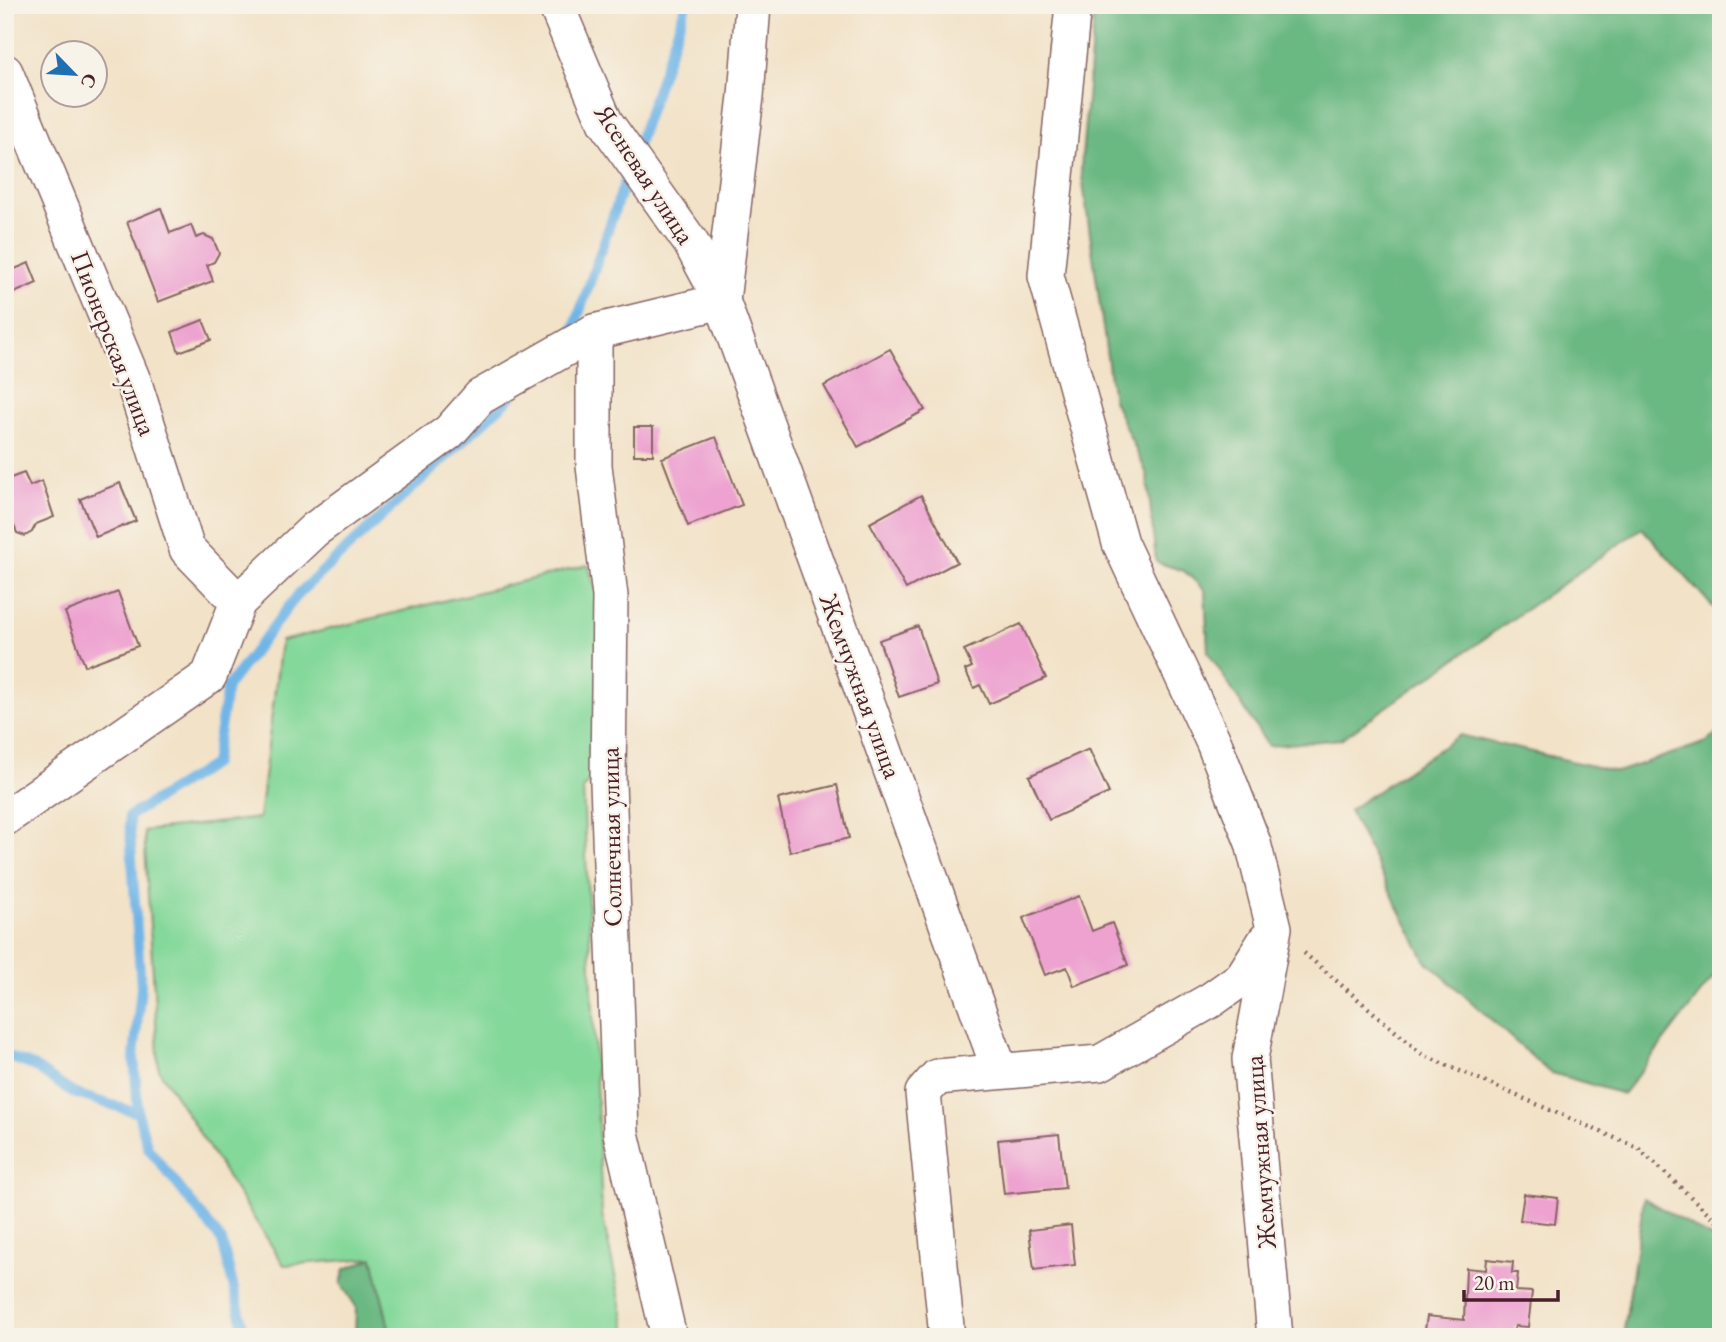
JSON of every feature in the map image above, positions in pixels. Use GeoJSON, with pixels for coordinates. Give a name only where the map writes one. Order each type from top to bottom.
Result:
{"type":"FeatureCollection","features":[{"type":"Feature","properties":{"kind":"street","name":"Ясеневая улица"},"geometry":{"type":"LineString","coordinates":[[556,5],[605,122],[691,243],[722,301]]}},
{"type":"Feature","properties":{"kind":"street"},"geometry":{"type":"LineString","coordinates":[[5,818],[209,676],[238,602],[314,530],[449,432],[480,397],[594,332],[722,301],[746,96],[753,5]]}},
{"type":"Feature","properties":{"kind":"street","name":"Жемчужная улица"},"geometry":{"type":"LineString","coordinates":[[1073,5],[1046,276],[1120,543],[1214,743],[1253,843],[1274,928],[1250,1059],[1275,1337]]}},
{"type":"Feature","properties":{"kind":"street","name":"Пионерская улица"},"geometry":{"type":"LineString","coordinates":[[5,72],[134,383],[187,550],[238,602]]}},
{"type":"Feature","properties":{"kind":"street","name":"Жемчужная улица"},"geometry":{"type":"LineString","coordinates":[[722,301],[1000,1072]]}},
{"type":"Feature","properties":{"kind":"street","name":"Солнечная улица"},"geometry":{"type":"LineString","coordinates":[[594,332],[594,466],[610,596],[608,782],[621,1133],[669,1337]]}},
{"type":"Feature","properties":{"kind":"street"},"geometry":{"type":"LineString","coordinates":[[947,1337],[923,1093],[937,1077],[1100,1063],[1211,1000],[1242,978],[1274,928]]}},
{"type":"Feature","properties":{"kind":"path"},"geometry":{"type":"LineString","coordinates":[[1274,928],[1423,1055],[1638,1148],[1721,1225]]}},
{"type":"Feature","properties":{"kind":"green space"},"geometry":{"type":"Polygon","coordinates":[[[1095,5],[1721,5],[1721,616],[1642,528],[1341,739],[1268,746],[1208,652],[1205,590],[1184,571],[1156,562],[1147,474],[1113,400],[1081,169],[1095,5]]]}},
{"type":"Feature","properties":{"kind":"green space"},"geometry":{"type":"Polygon","coordinates":[[[588,565],[601,607],[598,772],[583,788],[602,1214],[628,1337],[391,1337],[373,1258],[284,1265],[159,1070],[144,831],[259,818],[281,641],[588,565]]]}},
{"type":"Feature","properties":{"kind":"green space"},"geometry":{"type":"Polygon","coordinates":[[[1721,729],[1721,967],[1623,1094],[1549,1072],[1425,960],[1349,810],[1460,735],[1617,772],[1707,742],[1721,729]]]}},
{"type":"Feature","properties":{"kind":"green space"},"geometry":{"type":"Polygon","coordinates":[[[1644,1198],[1721,1244],[1721,1337],[1623,1337],[1644,1198]]]}},
{"type":"Feature","properties":{"kind":"green space"},"geometry":{"type":"Polygon","coordinates":[[[373,1258],[391,1337],[355,1337],[356,1307],[341,1283],[345,1269],[373,1258]]]}},
{"type":"Feature","properties":{"kind":"building"},"geometry":{"type":"Polygon","coordinates":[[[161,208],[170,233],[191,225],[196,238],[204,235],[213,239],[219,253],[214,262],[207,265],[213,281],[158,302],[127,222],[161,208]]]}},
{"type":"Feature","properties":{"kind":"building"},"geometry":{"type":"Polygon","coordinates":[[[29,263],[37,283],[5,297],[5,273],[29,263]]]}},
{"type":"Feature","properties":{"kind":"building"},"geometry":{"type":"Polygon","coordinates":[[[203,320],[211,340],[179,352],[172,332],[203,320]]]}},
{"type":"Feature","properties":{"kind":"building"},"geometry":{"type":"Polygon","coordinates":[[[890,349],[925,410],[858,447],[824,386],[890,349]]]}},
{"type":"Feature","properties":{"kind":"building"},"geometry":{"type":"Polygon","coordinates":[[[634,427],[653,427],[653,455],[634,455],[634,427]]]}},
{"type":"Feature","properties":{"kind":"building"},"geometry":{"type":"Polygon","coordinates":[[[716,437],[742,505],[688,526],[662,458],[716,437]]]}},
{"type":"Feature","properties":{"kind":"building"},"geometry":{"type":"Polygon","coordinates":[[[24,473],[30,486],[42,481],[54,517],[36,524],[32,532],[25,536],[17,533],[5,504],[5,480],[24,473]]]}},
{"type":"Feature","properties":{"kind":"building"},"geometry":{"type":"Polygon","coordinates":[[[120,483],[136,521],[96,537],[80,499],[120,483]]]}},
{"type":"Feature","properties":{"kind":"building"},"geometry":{"type":"Polygon","coordinates":[[[921,495],[957,562],[906,589],[870,523],[921,495]]]}},
{"type":"Feature","properties":{"kind":"building"},"geometry":{"type":"Polygon","coordinates":[[[118,592],[138,646],[85,666],[65,612],[118,592]]]}},
{"type":"Feature","properties":{"kind":"building"},"geometry":{"type":"Polygon","coordinates":[[[1021,624],[1046,678],[989,704],[980,685],[974,688],[965,670],[972,667],[964,650],[1021,624]]]}},
{"type":"Feature","properties":{"kind":"building"},"geometry":{"type":"Polygon","coordinates":[[[918,626],[937,684],[899,697],[879,640],[918,626]]]}},
{"type":"Feature","properties":{"kind":"building"},"geometry":{"type":"Polygon","coordinates":[[[1089,749],[1109,793],[1049,820],[1029,776],[1089,749]]]}},
{"type":"Feature","properties":{"kind":"building"},"geometry":{"type":"Polygon","coordinates":[[[837,785],[849,838],[790,852],[778,799],[837,785]]]}},
{"type":"Feature","properties":{"kind":"building"},"geometry":{"type":"Polygon","coordinates":[[[1079,896],[1092,931],[1112,923],[1128,965],[1074,986],[1067,967],[1045,975],[1023,918],[1079,896]]]}},
{"type":"Feature","properties":{"kind":"building"},"geometry":{"type":"Polygon","coordinates":[[[1059,1134],[1065,1188],[1004,1194],[998,1140],[1059,1134]]]}},
{"type":"Feature","properties":{"kind":"building"},"geometry":{"type":"Polygon","coordinates":[[[1524,1194],[1558,1198],[1555,1224],[1520,1220],[1524,1194]]]}},
{"type":"Feature","properties":{"kind":"building"},"geometry":{"type":"Polygon","coordinates":[[[1071,1225],[1075,1265],[1034,1270],[1029,1230],[1071,1225]]]}},
{"type":"Feature","properties":{"kind":"building"},"geometry":{"type":"Polygon","coordinates":[[[1487,1259],[1513,1262],[1512,1273],[1518,1273],[1516,1291],[1532,1292],[1528,1327],[1515,1326],[1513,1337],[1424,1337],[1427,1316],[1464,1320],[1466,1268],[1486,1270],[1487,1259]]]}},
{"type":"Feature","properties":{"kind":"waterway"},"geometry":{"type":"LineString","coordinates":[[635,152],[686,5]]}},
{"type":"Feature","properties":{"kind":"waterway"},"geometry":{"type":"LineString","coordinates":[[572,334],[629,169]]}},
{"type":"Feature","properties":{"kind":"waterway"},"geometry":{"type":"LineString","coordinates":[[246,1337],[222,1241],[148,1148],[138,1113],[134,1057],[141,987],[129,816],[214,764],[227,687],[299,593],[511,397]]}},
{"type":"Feature","properties":{"kind":"waterway"},"geometry":{"type":"LineString","coordinates":[[5,1055],[33,1066],[73,1093],[138,1113]]}}]}
